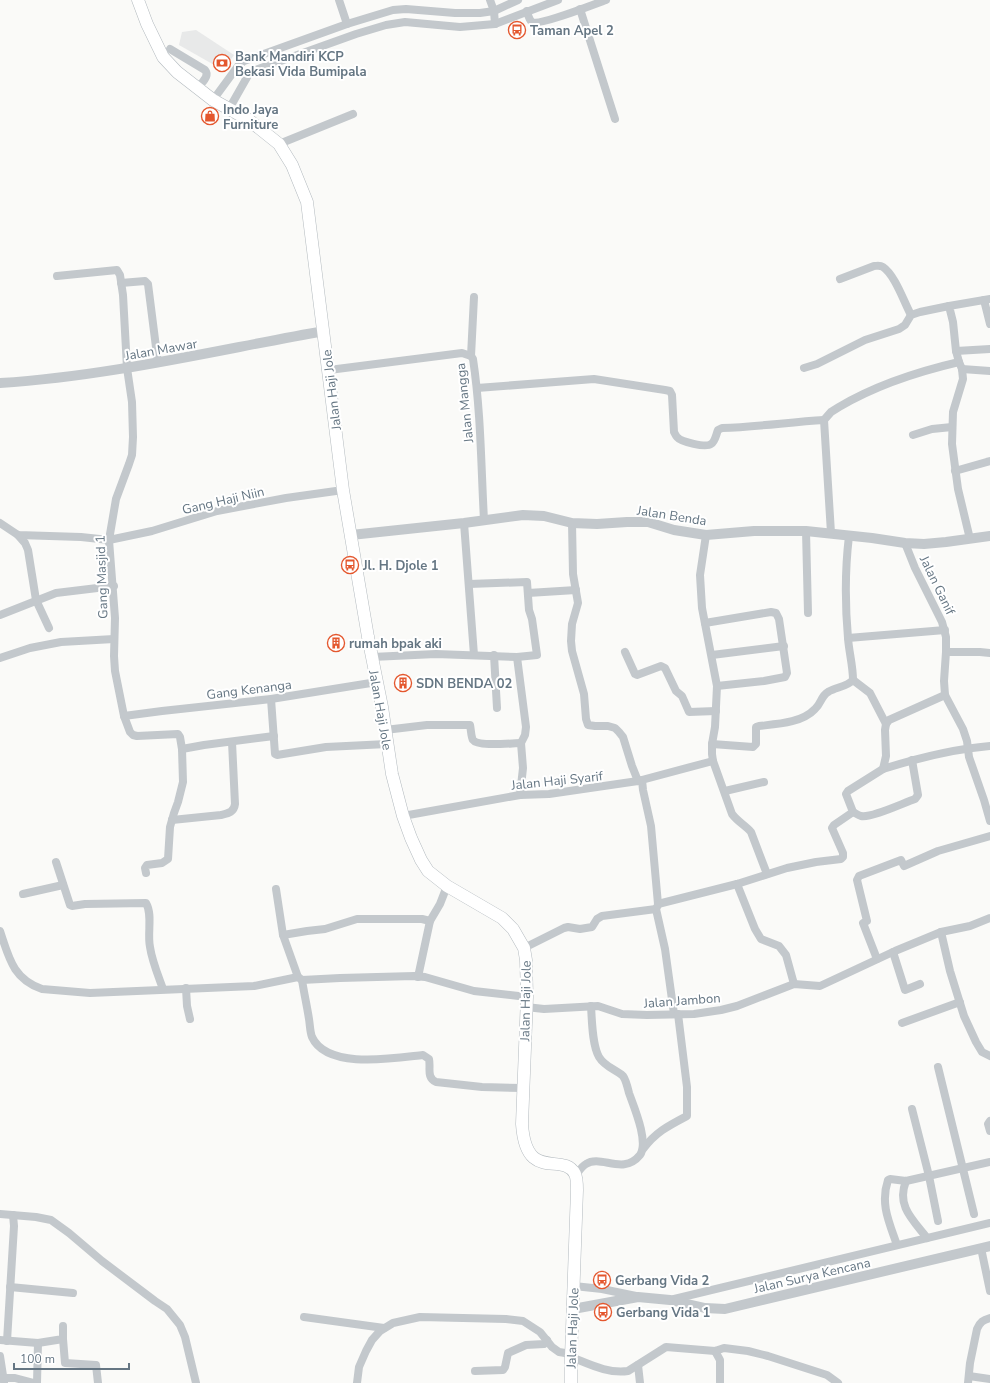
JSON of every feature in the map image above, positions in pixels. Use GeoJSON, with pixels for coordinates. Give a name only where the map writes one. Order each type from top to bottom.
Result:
{"type":"FeatureCollection","features":[{"type":"Feature","properties":{"kind":"main road","name":"Jalan Haji Jole"},"geometry":{"type":"LineString","coordinates":[[138,0],[162,57],[177,72],[213,100],[249,120],[279,144],[292,165],[308,202],[343,490],[392,774],[403,816],[411,838],[428,871],[447,886],[502,918],[513,929],[524,948],[526,960],[526,1002],[523,1133],[528,1151],[534,1158],[539,1161],[569,1167],[576,1175],[577,1190],[571,1383]]}},
{"type":"Feature","properties":{"kind":"street"},"geometry":{"type":"LineString","coordinates":[[338,0],[347,24]]}},
{"type":"Feature","properties":{"kind":"street"},"geometry":{"type":"LineString","coordinates":[[490,0],[494,11],[495,24]]}},
{"type":"Feature","properties":{"kind":"street"},"geometry":{"type":"LineString","coordinates":[[213,100],[238,66],[244,61],[347,24],[393,10],[480,13],[494,11],[518,0]]}},
{"type":"Feature","properties":{"kind":"street"},"geometry":{"type":"LineString","coordinates":[[229,109],[250,72],[356,34],[386,25],[404,22],[460,26],[495,24],[558,0]]}},
{"type":"Feature","properties":{"kind":"street"},"geometry":{"type":"LineString","coordinates":[[526,11],[530,20],[533,23],[537,23],[606,0]]}},
{"type":"Feature","properties":{"kind":"street"},"geometry":{"type":"LineString","coordinates":[[580,9],[615,119]]}},
{"type":"Feature","properties":{"kind":"street"},"geometry":{"type":"LineString","coordinates":[[170,48],[205,70],[207,75],[198,88]]}},
{"type":"Feature","properties":{"kind":"street"},"geometry":{"type":"LineString","coordinates":[[238,66],[250,72]]}},
{"type":"Feature","properties":{"kind":"street"},"geometry":{"type":"LineString","coordinates":[[279,144],[353,114]]}},
{"type":"Feature","properties":{"kind":"street"},"geometry":{"type":"LineString","coordinates":[[840,279],[874,266],[884,268],[892,276],[911,315]]}},
{"type":"Feature","properties":{"kind":"street"},"geometry":{"type":"LineString","coordinates":[[57,276],[117,270],[120,275],[121,283],[145,281],[148,284],[158,363]]}},
{"type":"Feature","properties":{"kind":"street","name":"Gang Masjid 1"},"geometry":{"type":"LineString","coordinates":[[121,283],[127,368],[132,402],[132,455],[116,499],[109,540],[114,586],[115,671],[124,716],[130,732],[133,735],[178,734],[180,737],[182,750]]}},
{"type":"Feature","properties":{"kind":"street"},"geometry":{"type":"LineString","coordinates":[[471,356],[474,297]]}},
{"type":"Feature","properties":{"kind":"street"},"geometry":{"type":"LineString","coordinates":[[804,368],[817,364],[865,340],[899,329],[905,325],[911,315],[920,312],[987,300],[990,324]]}},
{"type":"Feature","properties":{"kind":"street"},"geometry":{"type":"LineString","coordinates":[[949,306],[953,322],[956,351],[963,379],[953,412],[952,444],[959,496],[970,539]]}},
{"type":"Feature","properties":{"kind":"street","name":"Jalan Mawar"},"geometry":{"type":"LineString","coordinates":[[0,383],[61,378],[158,363],[324,330]]}},
{"type":"Feature","properties":{"kind":"street"},"geometry":{"type":"LineString","coordinates":[[956,351],[990,349]]}},
{"type":"Feature","properties":{"kind":"street","name":"Jalan Mangga"},"geometry":{"type":"LineString","coordinates":[[329,370],[462,353],[471,356],[473,359],[477,388],[484,520]]}},
{"type":"Feature","properties":{"kind":"street"},"geometry":{"type":"LineString","coordinates":[[831,533],[824,420],[831,412],[889,382],[918,372],[960,366],[990,371]]}},
{"type":"Feature","properties":{"kind":"street"},"geometry":{"type":"LineString","coordinates":[[477,388],[594,379],[670,391],[672,396],[674,432],[676,437],[680,440],[703,446],[709,446],[713,443],[718,430],[722,428],[764,426],[824,420]]}},
{"type":"Feature","properties":{"kind":"street"},"geometry":{"type":"LineString","coordinates":[[913,434],[952,426]]}},
{"type":"Feature","properties":{"kind":"street"},"geometry":{"type":"LineString","coordinates":[[955,471],[990,461]]}},
{"type":"Feature","properties":{"kind":"street","name":"Gang Haji Niin"},"geometry":{"type":"LineString","coordinates":[[18,535],[81,537],[109,540],[152,531],[217,511],[286,498],[343,490]]}},
{"type":"Feature","properties":{"kind":"street","name":"Jalan Benda"},"geometry":{"type":"LineString","coordinates":[[351,535],[523,515],[544,516],[572,523],[597,524],[648,522],[674,530],[706,535],[754,531],[806,531],[905,543],[946,542],[990,536]]}},
{"type":"Feature","properties":{"kind":"street"},"geometry":{"type":"LineString","coordinates":[[0,523],[18,535],[25,542],[28,550],[36,600],[49,628]]}},
{"type":"Feature","properties":{"kind":"street"},"geometry":{"type":"LineString","coordinates":[[464,523],[474,655]]}},
{"type":"Feature","properties":{"kind":"street"},"geometry":{"type":"LineString","coordinates":[[572,523],[573,574],[578,603],[572,624],[571,641],[572,651],[584,694],[586,720],[588,725],[608,726],[615,728],[619,732],[623,737],[632,766],[643,790],[651,826],[657,906],[687,1087],[687,1116],[663,1129],[652,1137],[641,1154],[632,1163],[626,1165],[590,1162],[582,1167],[576,1175]]}},
{"type":"Feature","properties":{"kind":"street"},"geometry":{"type":"LineString","coordinates":[[806,531],[808,613]]}},
{"type":"Feature","properties":{"kind":"street"},"geometry":{"type":"LineString","coordinates":[[706,535],[700,575],[702,608],[717,686],[715,727],[712,744],[713,762],[732,814],[736,820],[748,828],[751,832],[767,874]]}},
{"type":"Feature","properties":{"kind":"street"},"geometry":{"type":"LineString","coordinates":[[849,536],[846,554],[846,596],[848,638],[853,680],[870,693],[886,724]]}},
{"type":"Feature","properties":{"kind":"street","name":"Jalan Ganif"},"geometry":{"type":"LineString","coordinates":[[905,543],[915,568],[945,630],[945,695],[963,729],[973,772],[984,800],[990,821]]}},
{"type":"Feature","properties":{"kind":"street"},"geometry":{"type":"LineString","coordinates":[[372,657],[436,654],[517,657],[535,656],[538,654],[529,610],[528,584],[526,581],[469,584]]}},
{"type":"Feature","properties":{"kind":"street"},"geometry":{"type":"LineString","coordinates":[[0,615],[36,600],[56,594],[114,586]]}},
{"type":"Feature","properties":{"kind":"street"},"geometry":{"type":"LineString","coordinates":[[528,593],[576,590]]}},
{"type":"Feature","properties":{"kind":"street"},"geometry":{"type":"LineString","coordinates":[[705,622],[771,612],[776,613],[780,619],[787,673],[785,677],[764,681],[717,686]]}},
{"type":"Feature","properties":{"kind":"street"},"geometry":{"type":"LineString","coordinates":[[848,638],[945,630]]}},
{"type":"Feature","properties":{"kind":"street"},"geometry":{"type":"LineString","coordinates":[[0,658],[30,648],[61,642],[114,639]]}},
{"type":"Feature","properties":{"kind":"street"},"geometry":{"type":"LineString","coordinates":[[712,655],[784,646]]}},
{"type":"Feature","properties":{"kind":"street"},"geometry":{"type":"LineString","coordinates":[[625,652],[635,674],[637,675],[661,666],[665,668],[675,690],[682,696],[689,712],[716,711]]}},
{"type":"Feature","properties":{"kind":"street"},"geometry":{"type":"LineString","coordinates":[[946,652],[990,653]]}},
{"type":"Feature","properties":{"kind":"street"},"geometry":{"type":"LineString","coordinates":[[494,655],[497,708]]}},
{"type":"Feature","properties":{"kind":"street"},"geometry":{"type":"LineString","coordinates":[[517,657],[526,727],[525,735],[521,743],[523,768],[520,795]]}},
{"type":"Feature","properties":{"kind":"street"},"geometry":{"type":"LineString","coordinates":[[712,744],[755,746],[756,727],[787,722],[807,715],[815,710],[823,695],[850,684],[853,680]]}},
{"type":"Feature","properties":{"kind":"street","name":"Gang Kenanga"},"geometry":{"type":"LineString","coordinates":[[124,716],[271,700],[377,682]]}},
{"type":"Feature","properties":{"kind":"street"},"geometry":{"type":"LineString","coordinates":[[882,769],[886,756],[885,730],[886,724],[889,720],[945,695]]}},
{"type":"Feature","properties":{"kind":"street"},"geometry":{"type":"LineString","coordinates":[[271,700],[275,754],[277,755],[326,747],[387,744]]}},
{"type":"Feature","properties":{"kind":"street"},"geometry":{"type":"LineString","coordinates":[[385,730],[470,724],[472,739],[476,742],[496,744],[521,743]]}},
{"type":"Feature","properties":{"kind":"street"},"geometry":{"type":"LineString","coordinates":[[146,873],[147,865],[162,863],[167,860],[172,820],[183,782],[182,750],[204,745],[274,736]]}},
{"type":"Feature","properties":{"kind":"street"},"geometry":{"type":"LineString","coordinates":[[172,820],[221,815],[232,811],[235,804],[232,742]]}},
{"type":"Feature","properties":{"kind":"street"},"geometry":{"type":"LineString","coordinates":[[912,760],[918,796],[915,799],[878,813],[865,816],[860,816],[853,812],[846,797],[848,791],[882,769],[912,760],[968,748],[990,746]]}},
{"type":"Feature","properties":{"kind":"street","name":"Jalan Haji Syarif"},"geometry":{"type":"LineString","coordinates":[[403,816],[520,795],[550,794],[640,781],[713,762]]}},
{"type":"Feature","properties":{"kind":"street"},"geometry":{"type":"LineString","coordinates":[[725,792],[764,782]]}},
{"type":"Feature","properties":{"kind":"street"},"geometry":{"type":"LineString","coordinates":[[524,948],[564,928],[568,927],[580,929],[592,927],[597,919],[602,916],[657,906],[803,864],[841,859],[843,857],[842,853],[832,828],[853,812]]}},
{"type":"Feature","properties":{"kind":"street"},"geometry":{"type":"LineString","coordinates":[[877,959],[863,923],[867,921],[857,880],[859,876],[901,860],[904,866],[938,851],[990,836]]}},
{"type":"Feature","properties":{"kind":"street"},"geometry":{"type":"LineString","coordinates":[[56,862],[70,905],[72,906],[85,904],[146,903],[148,906],[149,945],[162,989]]}},
{"type":"Feature","properties":{"kind":"street"},"geometry":{"type":"LineString","coordinates":[[737,884],[755,929],[761,939],[779,946],[786,955],[794,984]]}},
{"type":"Feature","properties":{"kind":"street"},"geometry":{"type":"LineString","coordinates":[[23,894],[63,885]]}},
{"type":"Feature","properties":{"kind":"street"},"geometry":{"type":"LineString","coordinates":[[418,977],[430,921],[440,904],[447,886]]}},
{"type":"Feature","properties":{"kind":"street"},"geometry":{"type":"LineString","coordinates":[[276,889],[283,935],[300,979],[311,1035],[320,1048],[335,1056],[367,1059],[384,1059],[423,1055],[429,1059],[429,1076],[436,1082],[482,1087],[523,1088]]}},
{"type":"Feature","properties":{"kind":"street","name":"Jalan Jambon"},"geometry":{"type":"LineString","coordinates":[[0,931],[11,962],[17,972],[21,977],[42,989],[90,993],[254,986],[300,979],[425,977],[474,991],[526,1002],[544,1008],[598,1006],[622,1014],[694,1014],[737,1006],[794,984],[820,986],[877,959],[941,932],[970,926],[990,918]]}},
{"type":"Feature","properties":{"kind":"street"},"geometry":{"type":"LineString","coordinates":[[283,935],[307,930],[325,930],[357,919],[422,919],[430,921]]}},
{"type":"Feature","properties":{"kind":"street"},"geometry":{"type":"LineString","coordinates":[[941,932],[964,1016],[982,1052],[990,1056]]}},
{"type":"Feature","properties":{"kind":"street"},"geometry":{"type":"LineString","coordinates":[[893,952],[905,990],[920,984]]}},
{"type":"Feature","properties":{"kind":"street"},"geometry":{"type":"LineString","coordinates":[[186,988],[187,1006],[190,1019]]}},
{"type":"Feature","properties":{"kind":"street"},"geometry":{"type":"LineString","coordinates":[[902,1023],[960,1002]]}},
{"type":"Feature","properties":{"kind":"street"},"geometry":{"type":"LineString","coordinates":[[591,1006],[596,1047],[599,1056],[605,1064],[623,1077],[641,1127],[643,1149]]}},
{"type":"Feature","properties":{"kind":"street"},"geometry":{"type":"LineString","coordinates":[[938,1067],[974,1214]]}},
{"type":"Feature","properties":{"kind":"street"},"geometry":{"type":"LineString","coordinates":[[912,1109],[929,1176],[938,1221]]}},
{"type":"Feature","properties":{"kind":"street"},"geometry":{"type":"LineString","coordinates":[[990,1121],[988,1124],[990,1131]]}},
{"type":"Feature","properties":{"kind":"street"},"geometry":{"type":"LineString","coordinates":[[897,1245],[884,1207],[888,1180],[890,1178],[906,1181],[990,1162]]}},
{"type":"Feature","properties":{"kind":"street"},"geometry":{"type":"LineString","coordinates":[[906,1181],[903,1188],[902,1201],[907,1211],[927,1238]]}},
{"type":"Feature","properties":{"kind":"street"},"geometry":{"type":"LineString","coordinates":[[0,1214],[36,1217],[51,1220],[102,1261],[167,1309],[180,1325],[185,1337],[196,1383]]}},
{"type":"Feature","properties":{"kind":"street"},"geometry":{"type":"LineString","coordinates":[[13,1215],[14,1226],[10,1287],[4,1340],[38,1343],[63,1339]]}},
{"type":"Feature","properties":{"kind":"street"},"geometry":{"type":"LineString","coordinates":[[670,1300],[990,1223]]}},
{"type":"Feature","properties":{"kind":"street"},"geometry":{"type":"LineString","coordinates":[[985,1247],[990,1291]]}},
{"type":"Feature","properties":{"kind":"street","name":"Jalan Surya Kencana"},"geometry":{"type":"LineString","coordinates":[[574,1286],[670,1300],[705,1308],[725,1309],[985,1247]]}},
{"type":"Feature","properties":{"kind":"street"},"geometry":{"type":"LineString","coordinates":[[10,1287],[73,1293]]}},
{"type":"Feature","properties":{"kind":"street","name":"Jalan Surya Kencana"},"geometry":{"type":"LineString","coordinates":[[573,1309],[638,1296]]}},
{"type":"Feature","properties":{"kind":"street"},"geometry":{"type":"LineString","coordinates":[[304,1317],[384,1328]]}},
{"type":"Feature","properties":{"kind":"street"},"geometry":{"type":"LineString","coordinates":[[357,1383],[359,1368],[366,1351],[372,1340],[380,1331],[393,1323],[420,1317],[506,1319],[523,1321],[540,1332],[552,1348],[602,1369],[621,1372],[628,1371],[666,1347],[715,1351],[724,1348],[748,1350],[762,1354],[827,1375],[838,1383]]}},
{"type":"Feature","properties":{"kind":"street"},"geometry":{"type":"LineString","coordinates":[[990,1318],[983,1320],[978,1329],[968,1379],[990,1379]]}},
{"type":"Feature","properties":{"kind":"street"},"geometry":{"type":"LineString","coordinates":[[63,1326],[65,1363],[96,1365],[98,1383]]}},
{"type":"Feature","properties":{"kind":"street"},"geometry":{"type":"LineString","coordinates":[[475,1371],[503,1370],[508,1353],[523,1346],[544,1344],[547,1340]]}},
{"type":"Feature","properties":{"kind":"street"},"geometry":{"type":"LineString","coordinates":[[37,1383],[38,1343]]}},
{"type":"Feature","properties":{"kind":"street"},"geometry":{"type":"LineString","coordinates":[[715,1351],[720,1360],[720,1383]]}},
{"type":"Feature","properties":{"kind":"street"},"geometry":{"type":"LineString","coordinates":[[0,1356],[3,1382],[15,1378],[34,1383]]}},
{"type":"Feature","properties":{"kind":"street"},"geometry":{"type":"LineString","coordinates":[[638,1365],[640,1383]]}},
{"type":"Feature","properties":{"kind":"shaded area"},"geometry":{"type":"Polygon","coordinates":[[[196,30],[234,55],[223,70],[179,45],[182,32],[196,30]]]}},
{"type":"Feature","properties":{"kind":"place","name":"Taman Apel 2"},"geometry":{"type":"Point","coordinates":[517,30]}},
{"type":"Feature","properties":{"kind":"place","name":"Bank Mandiri KCP Bekasi Vida Bumipala"},"geometry":{"type":"Point","coordinates":[222,63]}},
{"type":"Feature","properties":{"kind":"place","name":"Indo Jaya Furniture"},"geometry":{"type":"Point","coordinates":[210,116]}},
{"type":"Feature","properties":{"kind":"place","name":"Jl. H. Djole 1"},"geometry":{"type":"Point","coordinates":[350,565]}},
{"type":"Feature","properties":{"kind":"place","name":"rumah bpak aki"},"geometry":{"type":"Point","coordinates":[336,643]}},
{"type":"Feature","properties":{"kind":"place","name":"SDN BENDA 02"},"geometry":{"type":"Point","coordinates":[403,683]}},
{"type":"Feature","properties":{"kind":"place","name":"Gerbang Vida 2"},"geometry":{"type":"Point","coordinates":[602,1280]}},
{"type":"Feature","properties":{"kind":"place","name":"Gerbang Vida 1"},"geometry":{"type":"Point","coordinates":[603,1312]}}]}
